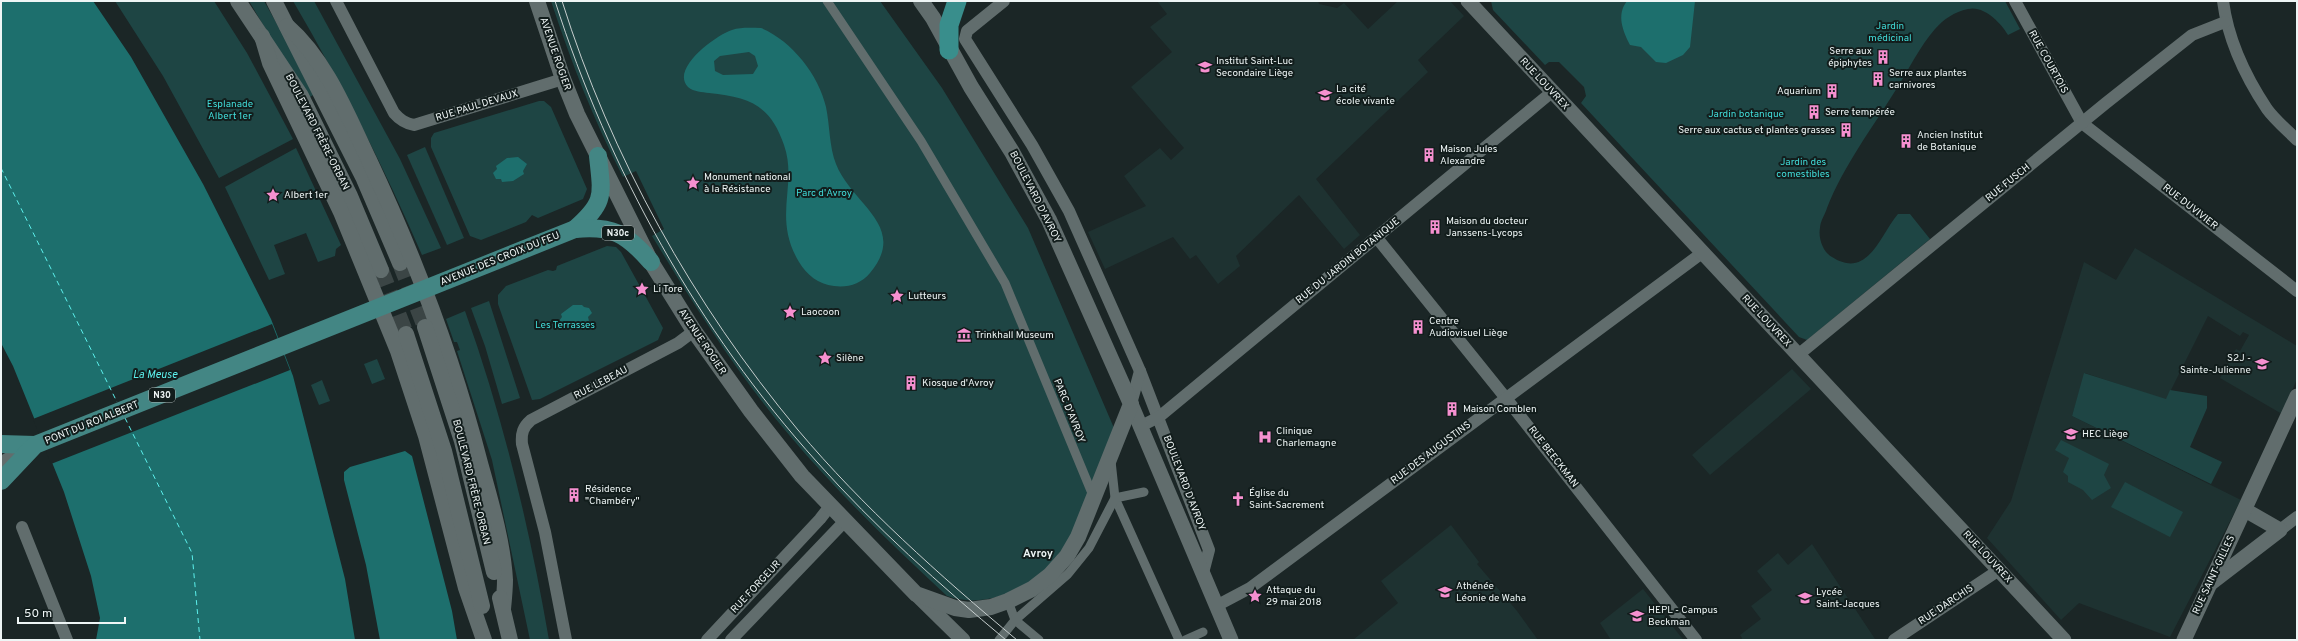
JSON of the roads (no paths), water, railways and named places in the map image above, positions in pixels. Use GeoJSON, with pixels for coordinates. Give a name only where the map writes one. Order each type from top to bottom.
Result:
{"type":"FeatureCollection","features":[{"type":"Feature","properties":{"kind":"highway"},"geometry":{"type":"LineString","coordinates":[[949,50],[949,25],[957,1]]}},
{"type":"Feature","properties":{"kind":"main road","name":"BOULEVARD FRÈRE-ORBAN"},"geometry":{"type":"LineString","coordinates":[[238,1],[283,68],[312,118],[358,214],[381,270]]}},
{"type":"Feature","properties":{"kind":"main road","name":"BOULEVARD FRÈRE-ORBAN"},"geometry":{"type":"LineString","coordinates":[[274,1],[364,179],[400,263]]}},
{"type":"Feature","properties":{"kind":"main road","name":"AVENUE ROGIER"},"geometry":{"type":"LineString","coordinates":[[538,1],[563,78],[598,156],[651,262],[694,331],[750,411],[802,476],[844,522],[916,594]]}},
{"type":"Feature","properties":{"kind":"main road","name":"BOULEVARD D'AVROY"},"geometry":{"type":"LineString","coordinates":[[921,1],[933,18],[949,50],[1012,152],[1049,220],[1131,404]]}},
{"type":"Feature","properties":{"kind":"main road"},"geometry":{"type":"LineString","coordinates":[[287,26],[312,53],[342,107],[390,204],[426,290],[463,402],[488,492],[504,572],[503,608]]}},
{"type":"Feature","properties":{"kind":"main road"},"geometry":{"type":"LineString","coordinates":[[262,36],[270,63],[341,212],[382,308],[398,351],[426,436],[466,588],[484,640]]}},
{"type":"Feature","properties":{"kind":"main road"},"geometry":{"type":"LineString","coordinates":[[575,229],[587,219],[600,200],[602,188],[598,156]]}},
{"type":"Feature","properties":{"kind":"main road","name":"N30c"},"geometry":{"type":"LineString","coordinates":[[575,229],[592,227],[609,229],[636,245],[651,262]]}},
{"type":"Feature","properties":{"kind":"main road","name":"AVENUE DES CROIX DU FEU"},"geometry":{"type":"LineString","coordinates":[[426,290],[575,229]]}},
{"type":"Feature","properties":{"kind":"main road"},"geometry":{"type":"LineString","coordinates":[[382,308],[426,290]]}},
{"type":"Feature","properties":{"kind":"main road","name":"PONT DU ROI ALBERT"},"geometry":{"type":"LineString","coordinates":[[39,443],[382,308]]}},
{"type":"Feature","properties":{"kind":"main road","name":"BOULEVARD FRÈRE-ORBAN"},"geometry":{"type":"LineString","coordinates":[[424,327],[462,441],[510,640]]}},
{"type":"Feature","properties":{"kind":"main road","name":"BOULEVARD FRÈRE-ORBAN"},"geometry":{"type":"LineString","coordinates":[[406,334],[444,451],[489,640]]}},
{"type":"Feature","properties":{"kind":"main road"},"geometry":{"type":"LineString","coordinates":[[916,594],[955,608],[969,610],[991,607],[1008,601],[1032,588],[1050,574],[1067,556],[1078,538],[1131,404]]}},
{"type":"Feature","properties":{"kind":"main road"},"geometry":{"type":"LineString","coordinates":[[1,481],[39,443]]}},
{"type":"Feature","properties":{"kind":"main road","name":"N30"},"geometry":{"type":"LineString","coordinates":[[1,444],[39,443]]}},
{"type":"Feature","properties":{"kind":"street","name":"RUE PAUL DEVAUX"},"geometry":{"type":"LineString","coordinates":[[336,1],[394,113],[400,121],[414,125],[563,78]]}},
{"type":"Feature","properties":{"kind":"street","name":"PARC D'AVROY"},"geometry":{"type":"LineString","coordinates":[[827,1],[921,141],[1005,284],[1094,499]]}},
{"type":"Feature","properties":{"kind":"street","name":"BOULEVARD D'AVROY"},"geometry":{"type":"LineString","coordinates":[[1004,1],[966,31],[965,40],[1032,145],[1069,211],[1159,417],[1209,550],[1202,573]]}},
{"type":"Feature","properties":{"kind":"street","name":"RUE LOUVREX"},"geometry":{"type":"LineString","coordinates":[[1468,1],[2064,640]]}},
{"type":"Feature","properties":{"kind":"street","name":"RUE COURTOIS"},"geometry":{"type":"LineString","coordinates":[[2015,1],[2082,123]]}},
{"type":"Feature","properties":{"kind":"street"},"geometry":{"type":"LineString","coordinates":[[2223,1],[2225,22],[2236,54],[2268,110],[2297,140]]}},
{"type":"Feature","properties":{"kind":"street","name":"RUE FUSCH"},"geometry":{"type":"LineString","coordinates":[[1798,356],[2082,123],[2192,35],[2225,22]]}},
{"type":"Feature","properties":{"kind":"street","name":"RUE DU JARDIN BOTANIQUE"},"geometry":{"type":"LineString","coordinates":[[1141,426],[1159,417],[1552,92]]}},
{"type":"Feature","properties":{"kind":"street","name":"RUE DUVIVIER"},"geometry":{"type":"LineString","coordinates":[[2082,123],[2297,291]]}},
{"type":"Feature","properties":{"kind":"street","name":"RUE BEECKMAN"},"geometry":{"type":"LineString","coordinates":[[1377,238],[1505,397],[1696,640]]}},
{"type":"Feature","properties":{"kind":"street","name":"RUE DES AUGUSTINS"},"geometry":{"type":"LineString","coordinates":[[1216,606],[1250,588],[1505,397],[1702,253]]}},
{"type":"Feature","properties":{"kind":"street","name":"RUE LEBEAU"},"geometry":{"type":"LineString","coordinates":[[566,640],[545,532],[522,444],[521,436],[524,426],[531,420],[678,343],[694,331]]}},
{"type":"Feature","properties":{"kind":"street"},"geometry":{"type":"LineString","coordinates":[[1131,404],[1140,371]]}},
{"type":"Feature","properties":{"kind":"street","name":"RUE SAINT-GILLES"},"geometry":{"type":"LineString","coordinates":[[2184,640],[2297,396]]}},
{"type":"Feature","properties":{"kind":"street","name":"BOULEVARD D'AVROY"},"geometry":{"type":"LineString","coordinates":[[1131,404],[1231,640]]}},
{"type":"Feature","properties":{"kind":"street"},"geometry":{"type":"LineString","coordinates":[[1,464],[15,454],[39,443]]}},
{"type":"Feature","properties":{"kind":"street"},"geometry":{"type":"LineString","coordinates":[[1111,457],[1115,498],[1179,640]]}},
{"type":"Feature","properties":{"kind":"street"},"geometry":{"type":"LineString","coordinates":[[1115,498],[1144,492]]}},
{"type":"Feature","properties":{"kind":"street"},"geometry":{"type":"LineString","coordinates":[[999,640],[1015,620],[1068,574],[1089,548],[1108,516],[1115,498]]}},
{"type":"Feature","properties":{"kind":"street","name":"RUE FORGEUR"},"geometry":{"type":"LineString","coordinates":[[707,640],[806,535],[830,506]]}},
{"type":"Feature","properties":{"kind":"street"},"geometry":{"type":"LineString","coordinates":[[2244,510],[2280,530]]}},
{"type":"Feature","properties":{"kind":"street"},"geometry":{"type":"LineString","coordinates":[[2210,584],[2297,517]]}},
{"type":"Feature","properties":{"kind":"street","name":"RUE FORGEUR"},"geometry":{"type":"LineString","coordinates":[[731,640],[844,522]]}},
{"type":"Feature","properties":{"kind":"street"},"geometry":{"type":"LineString","coordinates":[[22,527],[67,640]]}},
{"type":"Feature","properties":{"kind":"street"},"geometry":{"type":"LineString","coordinates":[[806,535],[811,534],[818,538],[819,548]]}},
{"type":"Feature","properties":{"kind":"street","name":"RUE DARCHIS"},"geometry":{"type":"LineString","coordinates":[[1894,640],[1999,570]]}},
{"type":"Feature","properties":{"kind":"street"},"geometry":{"type":"LineString","coordinates":[[916,594],[963,640]]}},
{"type":"Feature","properties":{"kind":"street"},"geometry":{"type":"LineString","coordinates":[[1008,601],[1015,620],[1039,640]]}},
{"type":"Feature","properties":{"kind":"street"},"geometry":{"type":"LineString","coordinates":[[1185,640],[1203,632]]}},
{"type":"Feature","properties":{"kind":"water","name":"La Meuse"},"geometry":{"type":"Polygon","coordinates":[[[1,1],[93,1],[131,57],[203,184],[271,319],[293,376],[345,579],[355,640],[96,640],[100,618],[91,576],[64,492],[13,366],[1,343],[1,1]]]}},
{"type":"Feature","properties":{"kind":"water"},"geometry":{"type":"Polygon","coordinates":[[[1627,1],[1695,1],[1690,47],[1683,55],[1666,63],[1656,62],[1641,47],[1630,45],[1623,29],[1621,17],[1627,1]]]}},
{"type":"Feature","properties":{"kind":"water"},"geometry":{"type":"Polygon","coordinates":[[[761,28],[783,41],[802,60],[810,71],[817,83],[826,107],[832,150],[836,164],[844,179],[874,216],[881,229],[883,242],[880,257],[866,277],[849,286],[828,285],[809,275],[799,262],[791,246],[787,230],[786,216],[788,160],[784,145],[772,120],[756,105],[746,100],[695,91],[688,87],[684,80],[685,71],[690,62],[706,45],[716,38],[735,29],[761,28]],[[749,52],[720,56],[714,61],[715,71],[723,75],[753,74],[758,66],[755,56],[749,52]]]}},
{"type":"Feature","properties":{"kind":"water"},"geometry":{"type":"Polygon","coordinates":[[[518,157],[527,164],[523,171],[524,174],[513,181],[502,182],[501,179],[496,179],[493,173],[497,169],[496,166],[507,158],[518,157]]]}},
{"type":"Feature","properties":{"kind":"water"},"geometry":{"type":"Polygon","coordinates":[[[573,305],[582,305],[589,308],[592,313],[588,317],[589,321],[578,329],[568,330],[567,327],[559,326],[559,321],[562,317],[561,314],[573,305]]]}},
{"type":"Feature","properties":{"kind":"water"},"geometry":{"type":"Polygon","coordinates":[[[405,451],[412,456],[452,611],[457,640],[380,640],[366,565],[344,480],[344,472],[350,467],[405,451]]]}},
{"type":"Feature","properties":{"kind":"tunnel"},"geometry":{"type":"LineString","coordinates":[[400,263],[425,327]]}},
{"type":"Feature","properties":{"kind":"tunnel"},"geometry":{"type":"LineString","coordinates":[[381,270],[406,334]]}},
{"type":"Feature","properties":{"kind":"tram line"},"geometry":{"type":"LineString","coordinates":[[555,1],[577,64],[602,126],[630,186],[696,303],[733,358],[774,411],[817,462],[862,510],[932,577],[1006,640]]}},
{"type":"Feature","properties":{"kind":"tram line"},"geometry":{"type":"LineString","coordinates":[[562,1],[582,59],[605,116],[631,172],[659,227],[690,280],[724,332],[760,382],[798,430],[849,486],[903,540],[959,591],[1017,640]]}},
{"type":"Feature","properties":{"kind":"place","name":"Serre aux épiphytes"},"geometry":{"type":"Point","coordinates":[1883,57]}},
{"type":"Feature","properties":{"kind":"place","name":"Institut Saint-Luc Secondaire Liège"},"geometry":{"type":"Point","coordinates":[1205,67]}},
{"type":"Feature","properties":{"kind":"place","name":"Serre aux plantes carnivores"},"geometry":{"type":"Point","coordinates":[1878,79]}},
{"type":"Feature","properties":{"kind":"place","name":"Aquarium"},"geometry":{"type":"Point","coordinates":[1832,91]}},
{"type":"Feature","properties":{"kind":"place","name":"La cité école vivante"},"geometry":{"type":"Point","coordinates":[1325,95]}},
{"type":"Feature","properties":{"kind":"place","name":"Serre tempérée"},"geometry":{"type":"Point","coordinates":[1814,112]}},
{"type":"Feature","properties":{"kind":"place","name":"Serre aux cactus et plantes grasses"},"geometry":{"type":"Point","coordinates":[1846,130]}},
{"type":"Feature","properties":{"kind":"place","name":"Ancien Institut de Botanique"},"geometry":{"type":"Point","coordinates":[1906,141]}},
{"type":"Feature","properties":{"kind":"place","name":"Maison Jules Alexandre"},"geometry":{"type":"Point","coordinates":[1429,155]}},
{"type":"Feature","properties":{"kind":"place","name":"Monument national à la Résistance"},"geometry":{"type":"Point","coordinates":[693,183]}},
{"type":"Feature","properties":{"kind":"place","name":"Albert 1er"},"geometry":{"type":"Point","coordinates":[273,195]}},
{"type":"Feature","properties":{"kind":"place","name":"Maison du docteur Janssens-Lycops"},"geometry":{"type":"Point","coordinates":[1435,227]}},
{"type":"Feature","properties":{"kind":"place","name":"Li Tore"},"geometry":{"type":"Point","coordinates":[642,289]}},
{"type":"Feature","properties":{"kind":"place","name":"Lutteurs"},"geometry":{"type":"Point","coordinates":[897,296]}},
{"type":"Feature","properties":{"kind":"place","name":"Laocoon"},"geometry":{"type":"Point","coordinates":[790,312]}},
{"type":"Feature","properties":{"kind":"place","name":"Centre Audiovisuel Liège"},"geometry":{"type":"Point","coordinates":[1418,327]}},
{"type":"Feature","properties":{"kind":"place","name":"Trinkhall Museum"},"geometry":{"type":"Point","coordinates":[964,335]}},
{"type":"Feature","properties":{"kind":"place","name":"Silène"},"geometry":{"type":"Point","coordinates":[825,358]}},
{"type":"Feature","properties":{"kind":"place","name":"S2J - Sainte-Julienne"},"geometry":{"type":"Point","coordinates":[2262,364]}},
{"type":"Feature","properties":{"kind":"place","name":"Kiosque d'Avroy"},"geometry":{"type":"Point","coordinates":[911,383]}},
{"type":"Feature","properties":{"kind":"place","name":"Maison Comblen"},"geometry":{"type":"Point","coordinates":[1452,409]}},
{"type":"Feature","properties":{"kind":"place","name":"HEC Liège"},"geometry":{"type":"Point","coordinates":[2071,434]}},
{"type":"Feature","properties":{"kind":"place","name":"Clinique Charlemagne"},"geometry":{"type":"Point","coordinates":[1265,437]}},
{"type":"Feature","properties":{"kind":"place","name":"Résidence \"Chambéry\""},"geometry":{"type":"Point","coordinates":[574,495]}},
{"type":"Feature","properties":{"kind":"place","name":"Église du Saint-Sacrement"},"geometry":{"type":"Point","coordinates":[1238,499]}},
{"type":"Feature","properties":{"kind":"place","name":"Athénée Léonie de Waha"},"geometry":{"type":"Point","coordinates":[1445,592]}},
{"type":"Feature","properties":{"kind":"place","name":"Attaque du 29 mai 2018"},"geometry":{"type":"Point","coordinates":[1255,596]}},
{"type":"Feature","properties":{"kind":"place","name":"Lycée Saint-Jacques"},"geometry":{"type":"Point","coordinates":[1805,598]}},
{"type":"Feature","properties":{"kind":"place","name":"HEPL - Campus Beckman"},"geometry":{"type":"Point","coordinates":[1637,616]}},
{"type":"Feature","properties":{"kind":"district","name":"Avroy"},"geometry":{"type":"Point","coordinates":[1038,554]}},
{"type":"Feature","properties":{"kind":"park label","name":"Jardin médicinal"},"geometry":{"type":"Point","coordinates":[1890,32]}},
{"type":"Feature","properties":{"kind":"park label","name":"Esplanade Albert 1er"},"geometry":{"type":"Point","coordinates":[230,110]}},
{"type":"Feature","properties":{"kind":"park label","name":"Jardin botanique"},"geometry":{"type":"Point","coordinates":[1746,114]}},
{"type":"Feature","properties":{"kind":"park label","name":"Jardin des comestibles"},"geometry":{"type":"Point","coordinates":[1803,168]}},
{"type":"Feature","properties":{"kind":"park label","name":"Parc d'Avroy"},"geometry":{"type":"Point","coordinates":[824,193]}},
{"type":"Feature","properties":{"kind":"park label","name":"Les Terrasses"},"geometry":{"type":"Point","coordinates":[565,325]}}]}
